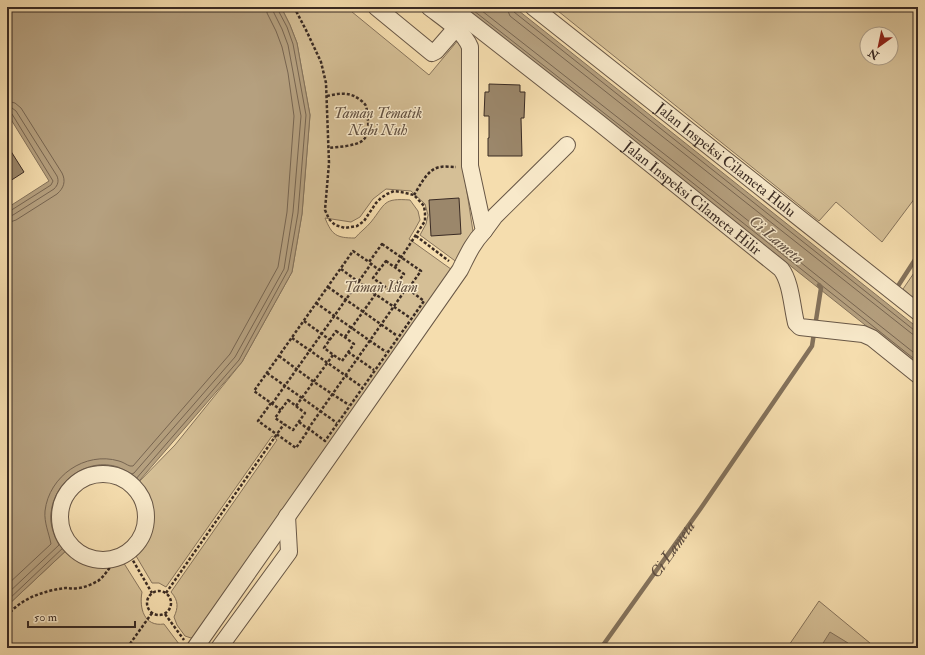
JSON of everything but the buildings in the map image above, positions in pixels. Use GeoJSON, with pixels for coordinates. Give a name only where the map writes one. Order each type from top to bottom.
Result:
{"type":"FeatureCollection","features":[{"type":"Feature","properties":{"kind":"street"},"geometry":{"type":"LineString","coordinates":[[376,7],[432,53],[436,51],[456,28]]}},
{"type":"Feature","properties":{"kind":"street"},"geometry":{"type":"LineString","coordinates":[[429,7],[456,28],[467,39],[470,47],[470,166],[484,231]]}},
{"type":"Feature","properties":{"kind":"street","name":"Jalan Inspeksi Cilameta Hilir"},"geometry":{"type":"LineString","coordinates":[[451,7],[598,122],[781,269],[785,274],[788,283],[796,323],[800,327],[863,334],[872,338],[918,375]]}},
{"type":"Feature","properties":{"kind":"street","name":"Jalan Inspeksi Cilameta Hulu"},"geometry":{"type":"LineString","coordinates":[[533,7],[918,312]]}},
{"type":"Feature","properties":{"kind":"street"},"geometry":{"type":"LineString","coordinates":[[190,645],[287,516],[460,270],[475,241],[495,216],[567,145]]}},
{"type":"Feature","properties":{"kind":"street"},"geometry":{"type":"LineString","coordinates":[[102,474],[115,476],[128,482],[139,493],[145,506],[146,520],[143,534],[135,546],[122,556],[96,560],[83,555],[71,546],[64,534],[60,521],[61,506],[66,494],[72,487],[90,476],[102,474]]}},
{"type":"Feature","properties":{"kind":"street"},"geometry":{"type":"LineString","coordinates":[[219,648],[289,552],[287,516]]}},
{"type":"Feature","properties":{"kind":"path"},"geometry":{"type":"LineString","coordinates":[[294,7],[321,62],[326,83],[329,163],[325,210],[329,219],[336,225],[345,228],[356,226],[364,221],[381,198],[394,192],[414,195],[424,206],[425,221],[395,267]]}},
{"type":"Feature","properties":{"kind":"path"},"geometry":{"type":"LineString","coordinates":[[327,96],[348,94],[361,100],[366,106],[369,130],[367,136],[362,141],[354,144],[329,148]]}},
{"type":"Feature","properties":{"kind":"path"},"geometry":{"type":"LineString","coordinates":[[414,195],[433,170],[439,167],[470,166]]}},
{"type":"Feature","properties":{"kind":"path"},"geometry":{"type":"LineString","coordinates":[[416,236],[460,270]]}},
{"type":"Feature","properties":{"kind":"path"},"geometry":{"type":"LineString","coordinates":[[382,244],[421,271],[357,358],[296,448],[258,421],[297,369],[370,263],[382,244]]}},
{"type":"Feature","properties":{"kind":"path"},"geometry":{"type":"LineString","coordinates":[[281,410],[254,391],[353,251],[379,270]]}},
{"type":"Feature","properties":{"kind":"path"},"geometry":{"type":"LineString","coordinates":[[386,261],[404,274],[391,291],[373,278],[379,270],[386,261]]}},
{"type":"Feature","properties":{"kind":"path"},"geometry":{"type":"LineString","coordinates":[[341,269],[411,319]]}},
{"type":"Feature","properties":{"kind":"path"},"geometry":{"type":"LineString","coordinates":[[298,422],[325,441],[363,388],[424,301],[398,282]]}},
{"type":"Feature","properties":{"kind":"path"},"geometry":{"type":"LineString","coordinates":[[345,337],[382,285]]}},
{"type":"Feature","properties":{"kind":"path"},"geometry":{"type":"LineString","coordinates":[[328,287],[399,336]]}},
{"type":"Feature","properties":{"kind":"path"},"geometry":{"type":"LineString","coordinates":[[316,303],[387,353]]}},
{"type":"Feature","properties":{"kind":"path"},"geometry":{"type":"LineString","coordinates":[[304,321],[330,340]]}},
{"type":"Feature","properties":{"kind":"path"},"geometry":{"type":"LineString","coordinates":[[336,331],[354,344],[342,361],[324,348],[330,340],[336,331]]}},
{"type":"Feature","properties":{"kind":"path"},"geometry":{"type":"LineString","coordinates":[[292,338],[363,388]]}},
{"type":"Feature","properties":{"kind":"path"},"geometry":{"type":"LineString","coordinates":[[348,352],[375,370]]}},
{"type":"Feature","properties":{"kind":"path"},"geometry":{"type":"LineString","coordinates":[[296,406],[333,354]]}},
{"type":"Feature","properties":{"kind":"path"},"geometry":{"type":"LineString","coordinates":[[279,356],[350,406]]}},
{"type":"Feature","properties":{"kind":"path"},"geometry":{"type":"LineString","coordinates":[[267,373],[338,423]]}},
{"type":"Feature","properties":{"kind":"path"},"geometry":{"type":"LineString","coordinates":[[288,400],[305,413],[293,430],[275,418],[281,410],[288,400]]}},
{"type":"Feature","properties":{"kind":"path"},"geometry":{"type":"LineString","coordinates":[[166,593],[284,424]]}},
{"type":"Feature","properties":{"kind":"path"},"geometry":{"type":"LineString","coordinates":[[7,616],[27,599],[46,591],[88,586],[106,573],[122,556],[152,593]]}},
{"type":"Feature","properties":{"kind":"path"},"geometry":{"type":"LineString","coordinates":[[162,591],[168,596],[171,604],[170,608],[165,614],[157,615],[152,613],[148,608],[146,604],[148,597],[152,593],[162,591]]}},
{"type":"Feature","properties":{"kind":"path"},"geometry":{"type":"LineString","coordinates":[[127,648],[152,613]]}},
{"type":"Feature","properties":{"kind":"path"},"geometry":{"type":"LineString","coordinates":[[165,614],[190,645]]}},
{"type":"Feature","properties":{"kind":"green space"},"geometry":{"type":"Polygon","coordinates":[[[281,7],[346,7],[429,75],[459,39],[463,43],[462,160],[474,238],[458,263],[420,235],[426,224],[428,215],[425,204],[411,191],[386,189],[373,199],[360,217],[351,222],[325,218],[333,232],[339,236],[355,238],[386,203],[395,200],[410,200],[418,211],[420,220],[409,239],[455,272],[198,635],[191,638],[185,636],[177,625],[174,617],[177,608],[177,601],[171,592],[277,440],[272,436],[166,587],[159,583],[152,583],[132,549],[143,535],[146,519],[143,502],[134,487],[175,445],[242,362],[292,272],[302,214],[310,115],[297,43],[281,7]]]}},
{"type":"Feature","properties":{"kind":"green space"},"geometry":{"type":"Polygon","coordinates":[[[553,7],[918,7],[918,194],[882,242],[836,202],[819,221],[553,7]]]}},
{"type":"Feature","properties":{"kind":"green space"},"geometry":{"type":"Polygon","coordinates":[[[918,267],[918,302],[903,289],[918,267]]]}},
{"type":"Feature","properties":{"kind":"green space"},"geometry":{"type":"Polygon","coordinates":[[[71,546],[88,557],[94,559],[105,560],[120,557],[142,592],[141,604],[144,615],[152,623],[164,624],[182,648],[7,648],[7,606],[71,546]]]}},
{"type":"Feature","properties":{"kind":"green space"},"geometry":{"type":"Polygon","coordinates":[[[819,601],[876,648],[787,648],[819,601]]]}},
{"type":"Feature","properties":{"kind":"water"},"geometry":{"type":"Polygon","coordinates":[[[7,7],[281,7],[297,43],[310,115],[302,214],[292,272],[242,362],[134,487],[116,477],[96,475],[77,483],[70,490],[62,505],[60,518],[63,531],[71,546],[7,606],[7,208],[49,181],[7,113],[7,7]]]}},
{"type":"Feature","properties":{"kind":"water"},"geometry":{"type":"Polygon","coordinates":[[[463,7],[514,7],[918,328],[918,367],[671,171],[463,7]]]}},
{"type":"Feature","properties":{"kind":"water"},"geometry":{"type":"Polygon","coordinates":[[[830,632],[848,643],[845,648],[820,648],[830,632]]]}},
{"type":"Feature","properties":{"kind":"waterway"},"geometry":{"type":"LineString","coordinates":[[898,286],[918,255]]}},
{"type":"Feature","properties":{"kind":"waterway","name":"Ci Lameta"},"geometry":{"type":"LineString","coordinates":[[601,648],[701,508],[812,346],[821,288],[819,285]]}},
{"type":"Feature","properties":{"kind":"park label","name":"Taman Tematik Nabi Nuh"},"geometry":{"type":"Point","coordinates":[378,122]}},
{"type":"Feature","properties":{"kind":"park label","name":"Taman Islam"},"geometry":{"type":"Point","coordinates":[381,287]}}]}
